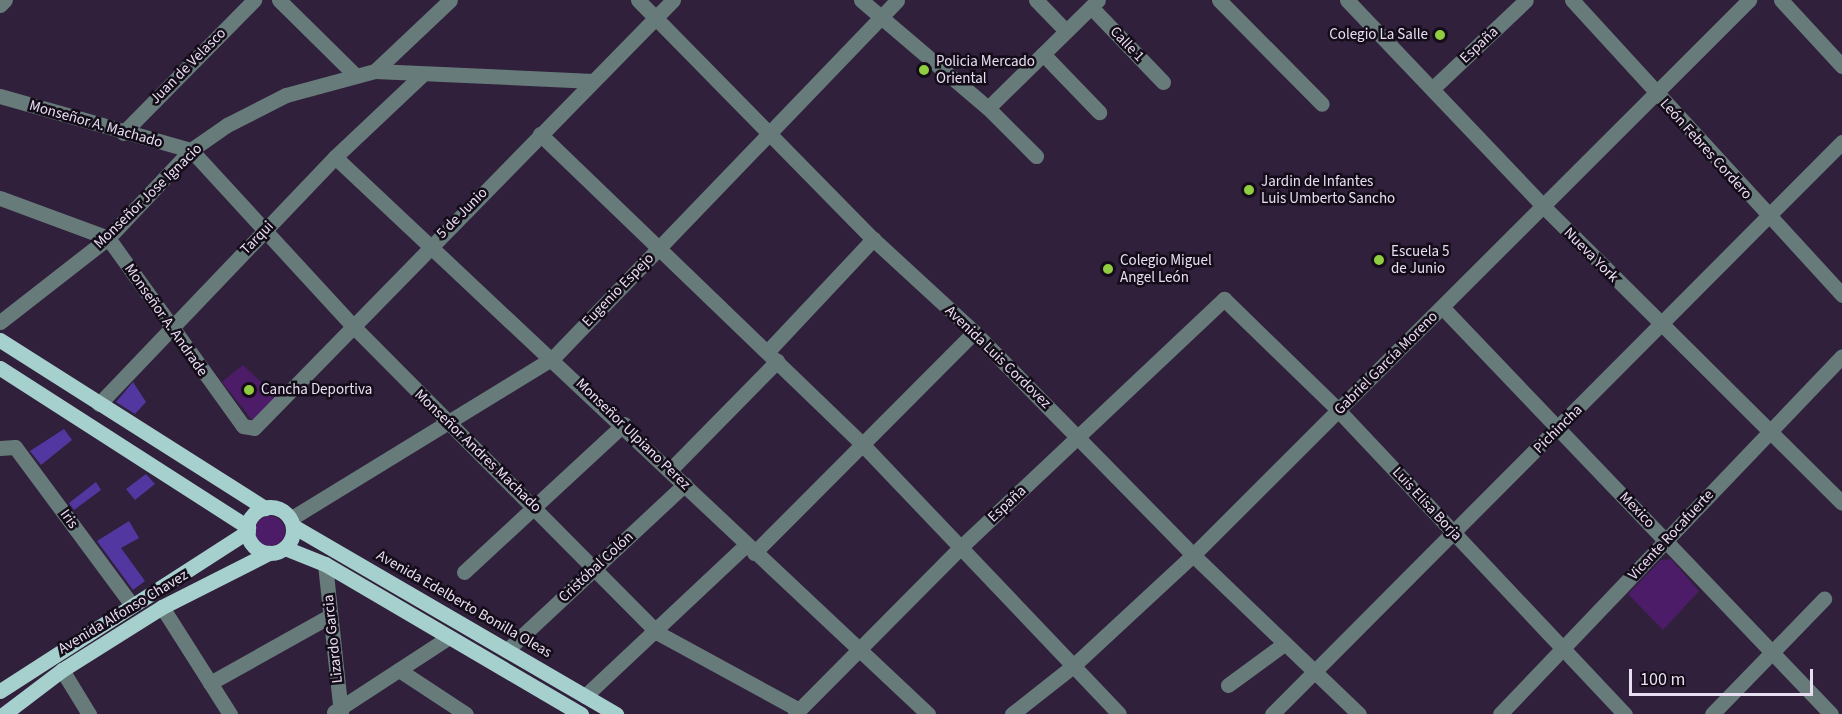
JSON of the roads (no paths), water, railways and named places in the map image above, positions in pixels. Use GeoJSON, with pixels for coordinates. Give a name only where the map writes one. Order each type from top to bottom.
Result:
{"type":"FeatureCollection","features":[{"type":"Feature","properties":{"kind":"main road"},"geometry":{"type":"LineString","coordinates":[[0,340],[265,508],[282,511],[292,523],[285,548]]}},
{"type":"Feature","properties":{"kind":"main road"},"geometry":{"type":"LineString","coordinates":[[0,368],[222,507],[248,529],[252,544],[269,553],[285,548],[320,562],[581,714]]}},
{"type":"Feature","properties":{"kind":"main road"},"geometry":{"type":"LineString","coordinates":[[222,507],[235,528],[226,547]]}},
{"type":"Feature","properties":{"kind":"main road"},"geometry":{"type":"LineString","coordinates":[[248,529],[254,515],[265,508]]}},
{"type":"Feature","properties":{"kind":"main road","name":"Avenida Edelberto Bonilla Oleas"},"geometry":{"type":"LineString","coordinates":[[292,523],[616,714]]}},
{"type":"Feature","properties":{"kind":"main road","name":"Avenida Alfonso Chavez"},"geometry":{"type":"LineString","coordinates":[[0,691],[226,547],[248,529]]}},
{"type":"Feature","properties":{"kind":"main road","name":"Avenida Alfonso Chavez"},"geometry":{"type":"LineString","coordinates":[[3,714],[62,670],[162,607],[241,565],[269,553]]}},
{"type":"Feature","properties":{"kind":"main road"},"geometry":{"type":"LineString","coordinates":[[241,565],[320,562]]}},
{"type":"Feature","properties":{"kind":"street"},"geometry":{"type":"LineString","coordinates":[[0,5],[5,0]]}},
{"type":"Feature","properties":{"kind":"street","name":"Juan de Velasco"},"geometry":{"type":"LineString","coordinates":[[123,133],[254,0]]}},
{"type":"Feature","properties":{"kind":"street"},"geometry":{"type":"LineString","coordinates":[[279,0],[354,75]]}},
{"type":"Feature","properties":{"kind":"street"},"geometry":{"type":"LineString","coordinates":[[375,71],[450,0]]}},
{"type":"Feature","properties":{"kind":"street","name":"Avenida Luis Cordovez"},"geometry":{"type":"LineString","coordinates":[[638,0],[873,239],[974,332],[1079,436],[1193,555],[1359,714]]}},
{"type":"Feature","properties":{"kind":"street","name":"5 de Junio"},"geometry":{"type":"LineString","coordinates":[[254,428],[428,247],[674,0]]}},
{"type":"Feature","properties":{"kind":"street"},"geometry":{"type":"LineString","coordinates":[[861,0],[988,108],[1036,156]]}},
{"type":"Feature","properties":{"kind":"street","name":"Eugenio Espejo"},"geometry":{"type":"LineString","coordinates":[[292,523],[553,358],[897,0]]}},
{"type":"Feature","properties":{"kind":"street"},"geometry":{"type":"LineString","coordinates":[[1036,0],[1066,31]]}},
{"type":"Feature","properties":{"kind":"street"},"geometry":{"type":"LineString","coordinates":[[1219,0],[1322,104]]}},
{"type":"Feature","properties":{"kind":"street","name":"Nueva York"},"geometry":{"type":"LineString","coordinates":[[1347,0],[1543,206],[1842,503]]}},
{"type":"Feature","properties":{"kind":"street","name":"España"},"geometry":{"type":"LineString","coordinates":[[1432,89],[1526,0]]}},
{"type":"Feature","properties":{"kind":"street","name":"León Febres Cordero"},"geometry":{"type":"LineString","coordinates":[[1572,0],[1767,218],[1842,296]]}},
{"type":"Feature","properties":{"kind":"street","name":"Gabriel García Moreno"},"geometry":{"type":"LineString","coordinates":[[1012,714],[1073,666],[1193,555],[1749,0]]}},
{"type":"Feature","properties":{"kind":"street"},"geometry":{"type":"LineString","coordinates":[[1781,0],[1842,66]]}},
{"type":"Feature","properties":{"kind":"street"},"geometry":{"type":"LineString","coordinates":[[988,108],[1094,3]]}},
{"type":"Feature","properties":{"kind":"street","name":"Calle 1"},"geometry":{"type":"LineString","coordinates":[[1094,3],[1163,82]]}},
{"type":"Feature","properties":{"kind":"street"},"geometry":{"type":"LineString","coordinates":[[1043,54],[1099,112]]}},
{"type":"Feature","properties":{"kind":"street","name":"Monseñor Jose Ignacio"},"geometry":{"type":"LineString","coordinates":[[0,322],[108,238],[191,150],[226,125],[286,95],[375,71],[421,76],[593,81]]}},
{"type":"Feature","properties":{"kind":"street","name":"Tarqui"},"geometry":{"type":"LineString","coordinates":[[99,404],[169,327],[335,157],[421,76]]}},
{"type":"Feature","properties":{"kind":"street","name":"Monseñor A. Machado"},"geometry":{"type":"LineString","coordinates":[[0,96],[123,133],[191,150]]}},
{"type":"Feature","properties":{"kind":"street"},"geometry":{"type":"LineString","coordinates":[[540,134],[772,356],[963,545],[1119,714]]}},
{"type":"Feature","properties":{"kind":"street","name":"Pichincha"},"geometry":{"type":"LineString","coordinates":[[1272,714],[1842,142]]}},
{"type":"Feature","properties":{"kind":"street","name":"Monseñor Andres Machado"},"geometry":{"type":"LineString","coordinates":[[191,150],[352,325],[450,425],[534,504],[658,633],[797,712]]}},
{"type":"Feature","properties":{"kind":"street","name":"Monseñor Ulpiano Perez"},"geometry":{"type":"LineString","coordinates":[[335,157],[428,247],[624,424],[750,549],[928,714]]}},
{"type":"Feature","properties":{"kind":"street"},"geometry":{"type":"LineString","coordinates":[[0,198],[108,238]]}},
{"type":"Feature","properties":{"kind":"street","name":"Monseñor A. Andrade"},"geometry":{"type":"LineString","coordinates":[[108,238],[169,327],[243,426],[254,428]]}},
{"type":"Feature","properties":{"kind":"street"},"geometry":{"type":"LineString","coordinates":[[670,470],[873,239]]}},
{"type":"Feature","properties":{"kind":"street","name":"España"},"geometry":{"type":"LineString","coordinates":[[797,712],[963,545],[1224,299]]}},
{"type":"Feature","properties":{"kind":"street","name":"Luis Elisa Borja"},"geometry":{"type":"LineString","coordinates":[[1224,299],[1339,411],[1563,651],[1625,714]]}},
{"type":"Feature","properties":{"kind":"street","name":"Mexico"},"geometry":{"type":"LineString","coordinates":[[1442,307],[1831,714]]}},
{"type":"Feature","properties":{"kind":"street"},"geometry":{"type":"LineString","coordinates":[[585,696],[658,633],[863,445],[974,332]]}},
{"type":"Feature","properties":{"kind":"street","name":"Vicente Rocafuerte"},"geometry":{"type":"LineString","coordinates":[[1500,714],[1563,651],[1768,431],[1842,356]]}},
{"type":"Feature","properties":{"kind":"street"},"geometry":{"type":"LineString","coordinates":[[464,572],[534,504],[624,424]]}},
{"type":"Feature","properties":{"kind":"street","name":"Iris"},"geometry":{"type":"LineString","coordinates":[[0,448],[15,447],[132,605]]}},
{"type":"Feature","properties":{"kind":"street","name":"Cristóbal Colón"},"geometry":{"type":"LineString","coordinates":[[507,650],[685,484]]}},
{"type":"Feature","properties":{"kind":"street","name":"Lizardo Garcia"},"geometry":{"type":"LineString","coordinates":[[320,562],[330,616],[337,712]]}},
{"type":"Feature","properties":{"kind":"street"},"geometry":{"type":"LineString","coordinates":[[1712,714],[1824,599]]}},
{"type":"Feature","properties":{"kind":"street"},"geometry":{"type":"LineString","coordinates":[[162,607],[230,714]]}},
{"type":"Feature","properties":{"kind":"street"},"geometry":{"type":"LineString","coordinates":[[210,683],[330,616]]}},
{"type":"Feature","properties":{"kind":"street"},"geometry":{"type":"LineString","coordinates":[[337,712],[449,637]]}},
{"type":"Feature","properties":{"kind":"street"},"geometry":{"type":"LineString","coordinates":[[1228,685],[1284,644]]}},
{"type":"Feature","properties":{"kind":"street"},"geometry":{"type":"LineString","coordinates":[[62,670],[89,714]]}},
{"type":"Feature","properties":{"kind":"street"},"geometry":{"type":"LineString","coordinates":[[399,670],[466,714]]}},
{"type":"Feature","properties":{"kind":"place","name":"Colegio La Salle"},"geometry":{"type":"Point","coordinates":[1440,35]}},
{"type":"Feature","properties":{"kind":"place","name":"Policia Mercado Oriental"},"geometry":{"type":"Point","coordinates":[924,70]}},
{"type":"Feature","properties":{"kind":"place","name":"Jardin de Infantes Luis Umberto Sancho"},"geometry":{"type":"Point","coordinates":[1249,190]}},
{"type":"Feature","properties":{"kind":"place","name":"Escuela 5 de Junio"},"geometry":{"type":"Point","coordinates":[1379,260]}},
{"type":"Feature","properties":{"kind":"place","name":"Colegio Miguel Angel León"},"geometry":{"type":"Point","coordinates":[1108,269]}},
{"type":"Feature","properties":{"kind":"place","name":"Cancha Deportiva"},"geometry":{"type":"Point","coordinates":[249,390]}}]}
